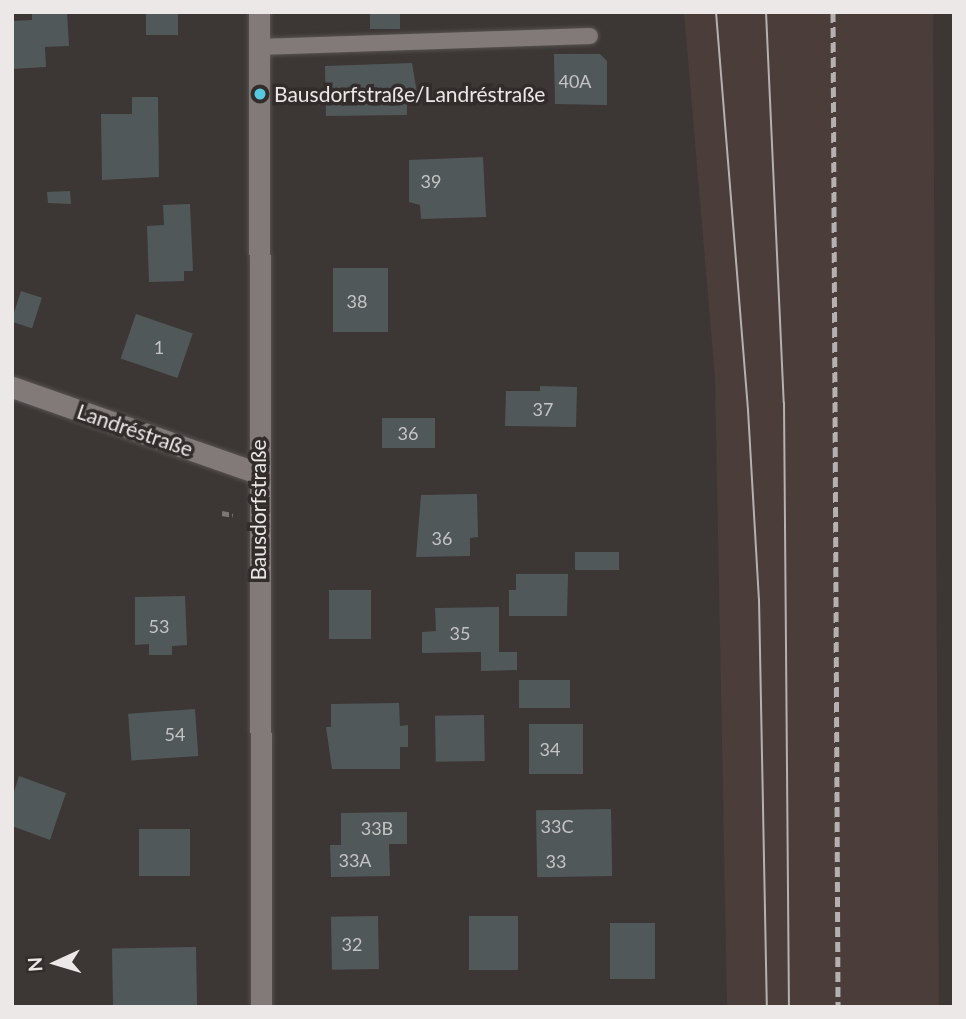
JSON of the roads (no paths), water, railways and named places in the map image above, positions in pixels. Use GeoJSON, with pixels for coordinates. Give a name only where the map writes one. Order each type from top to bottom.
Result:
{"type":"FeatureCollection","features":[{"type":"Feature","properties":{"kind":"street","name":"Bausdorfstraße"},"geometry":{"type":"LineString","coordinates":[[259,12],[261,1007]]}},
{"type":"Feature","properties":{"kind":"street","name":"Landréstraße"},"geometry":{"type":"LineString","coordinates":[[12,387],[258,473]]}},
{"type":"Feature","properties":{"kind":"lane"},"geometry":{"type":"LineString","coordinates":[[259,47],[590,36]]}},
{"type":"Feature","properties":{"kind":"tram line"},"geometry":{"type":"LineString","coordinates":[[716,12],[748,410],[759,599],[767,1007]]}},
{"type":"Feature","properties":{"kind":"tram line"},"geometry":{"type":"LineString","coordinates":[[766,12],[784,403],[789,1007]]}},
{"type":"Feature","properties":{"kind":"railway"},"geometry":{"type":"LineString","coordinates":[[833,12],[838,1007]]}},
{"type":"Feature","properties":{"kind":"place","name":"Bausdorfstraße/Landréstraße"},"geometry":{"type":"Point","coordinates":[260,94]}}]}
